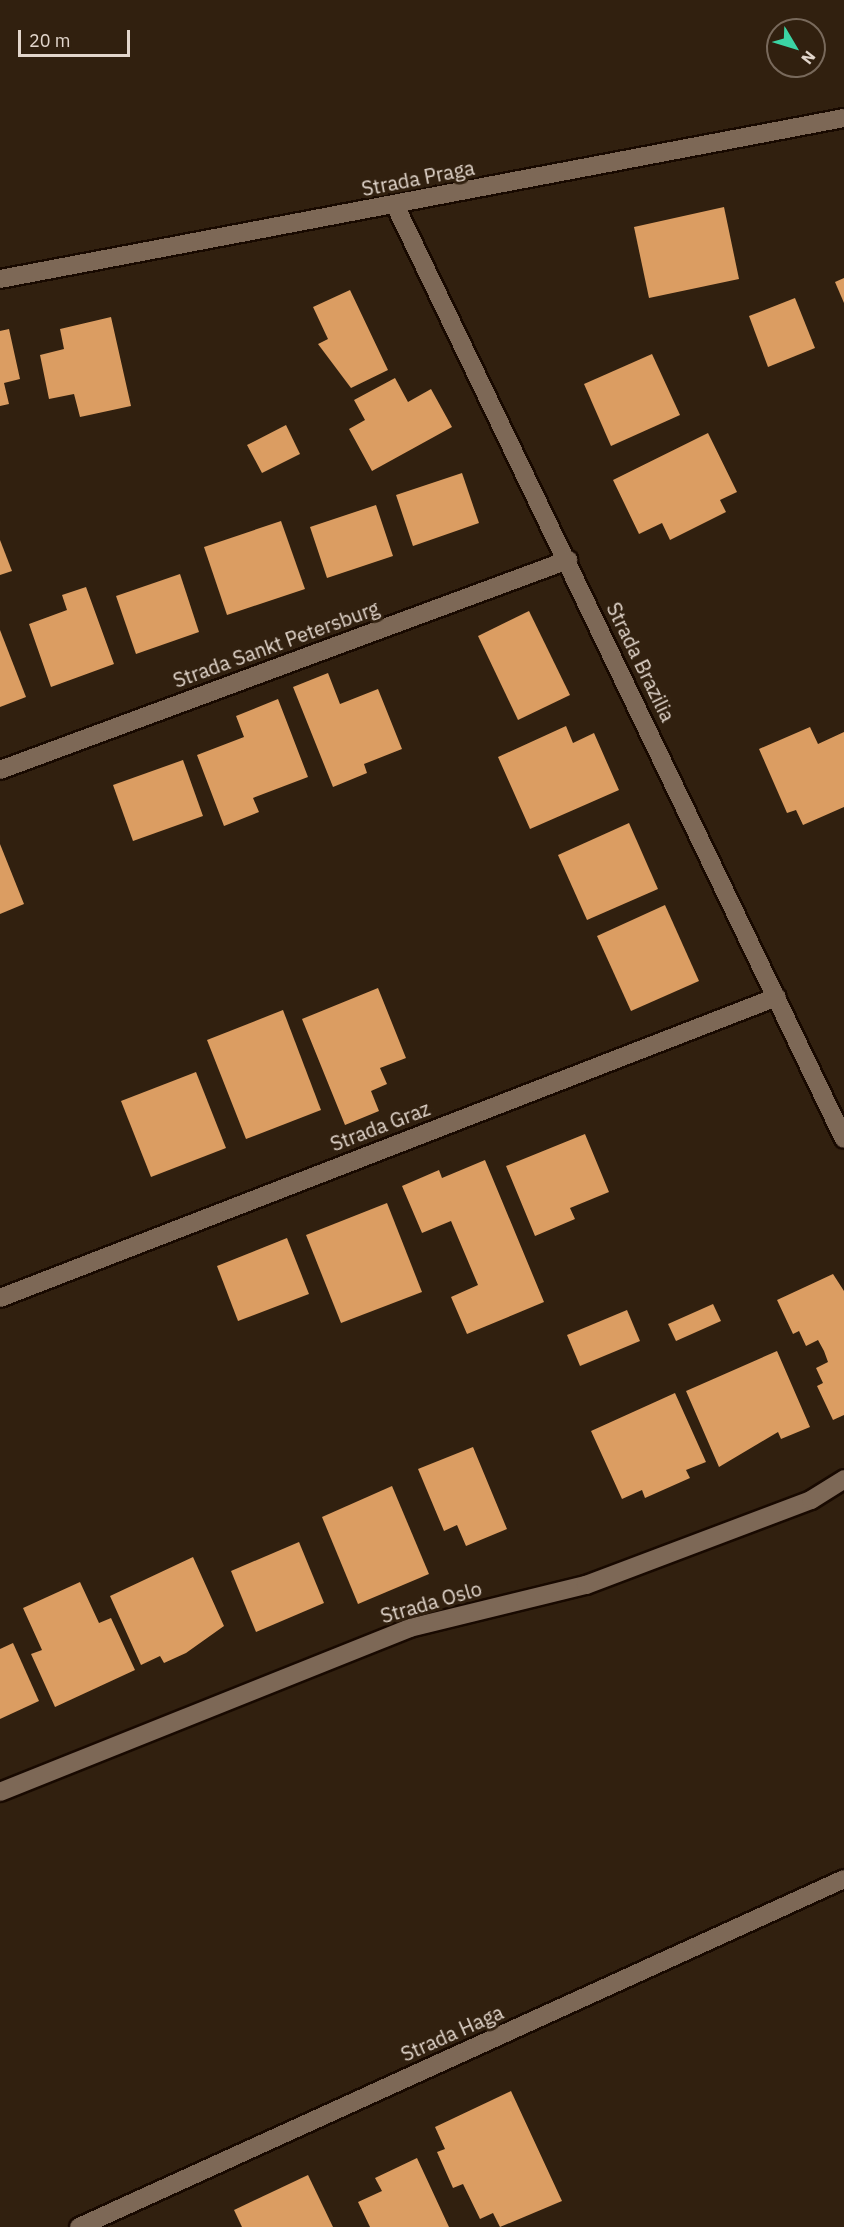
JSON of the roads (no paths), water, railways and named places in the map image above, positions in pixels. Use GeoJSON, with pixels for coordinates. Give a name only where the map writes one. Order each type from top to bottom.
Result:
{"type":"FeatureCollection","features":[{"type":"Feature","properties":{"kind":"street","name":"Strada Praga"},"geometry":{"type":"LineString","coordinates":[[0,279],[844,118]]}},
{"type":"Feature","properties":{"kind":"street","name":"Strada Brazilia"},"geometry":{"type":"LineString","coordinates":[[395,205],[568,560],[844,1139]]}},
{"type":"Feature","properties":{"kind":"street","name":"Strada Sankt Petersburg"},"geometry":{"type":"LineString","coordinates":[[0,770],[568,560]]}},
{"type":"Feature","properties":{"kind":"street","name":"Strada Graz"},"geometry":{"type":"LineString","coordinates":[[0,1298],[777,997]]}},
{"type":"Feature","properties":{"kind":"street","name":"Strada Oslo"},"geometry":{"type":"LineString","coordinates":[[0,1792],[409,1628],[586,1585],[811,1500],[844,1479]]}},
{"type":"Feature","properties":{"kind":"street","name":"Strada Haga"},"geometry":{"type":"LineString","coordinates":[[79,2227],[844,1879]]}}]}
